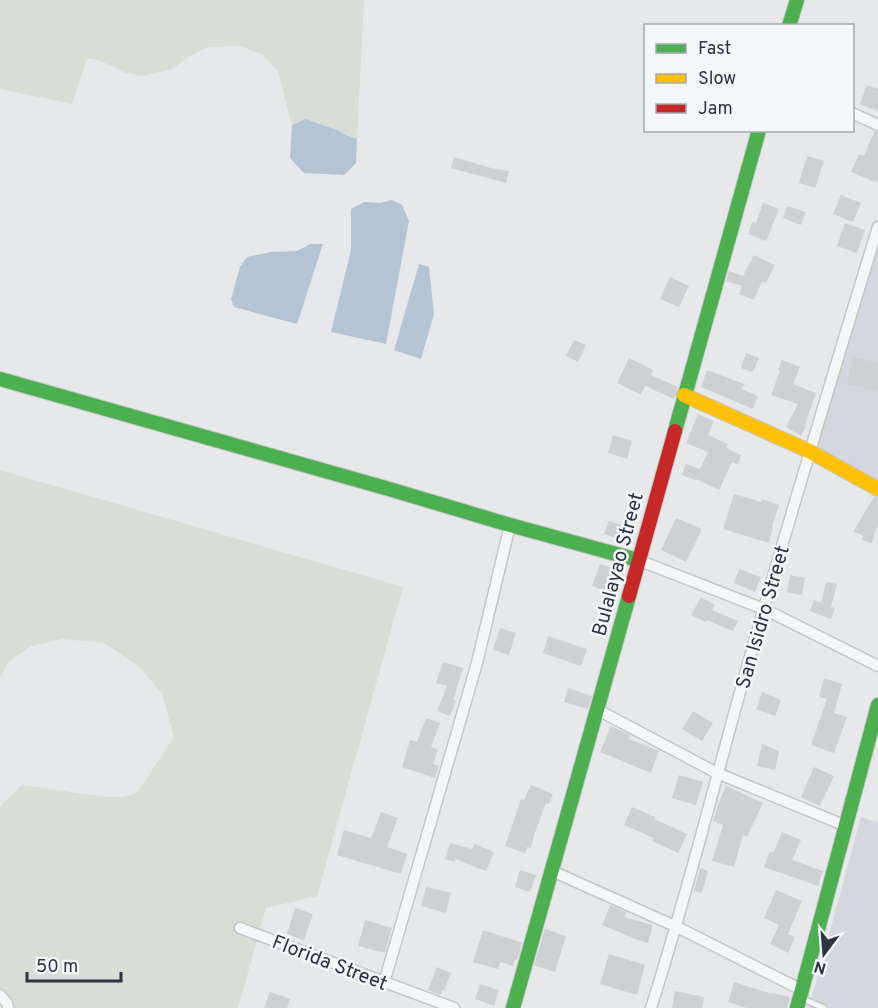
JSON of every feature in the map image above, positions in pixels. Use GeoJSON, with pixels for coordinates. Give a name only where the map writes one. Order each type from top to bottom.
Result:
{"type":"FeatureCollection","features":[{"type":"Feature","properties":{"kind":"street"},"geometry":{"type":"LineString","coordinates":[[790,24],[797,0]]}},
{"type":"Feature","properties":{"kind":"street"},"geometry":{"type":"LineString","coordinates":[[854,114],[878,125]]}},
{"type":"Feature","properties":{"kind":"street","name":"Bulalayao Street"},"geometry":{"type":"LineString","coordinates":[[513,1008],[758,132]]}},
{"type":"Feature","properties":{"kind":"street","name":"San Isidro Street"},"geometry":{"type":"LineString","coordinates":[[651,1008],[677,927],[717,773],[809,451],[878,227]]}},
{"type":"Feature","properties":{"kind":"street"},"geometry":{"type":"LineString","coordinates":[[0,379],[638,560],[764,609],[878,666]]}},
{"type":"Feature","properties":{"kind":"street"},"geometry":{"type":"LineString","coordinates":[[684,395],[809,451],[878,489]]}},
{"type":"Feature","properties":{"kind":"street"},"geometry":{"type":"LineString","coordinates":[[384,983],[477,663],[510,525]]}},
{"type":"Feature","properties":{"kind":"street"},"geometry":{"type":"LineString","coordinates":[[552,871],[677,927],[800,999],[878,705]]}},
{"type":"Feature","properties":{"kind":"street"},"geometry":{"type":"LineString","coordinates":[[598,710],[717,773],[846,826]]}},
{"type":"Feature","properties":{"kind":"street","name":"Florida Street"},"geometry":{"type":"LineString","coordinates":[[240,928],[454,1008]]}},
{"type":"Feature","properties":{"kind":"street"},"geometry":{"type":"LineString","coordinates":[[0,994],[8,1008]]}},
{"type":"Feature","properties":{"kind":"lane"},"geometry":{"type":"LineString","coordinates":[[800,999],[824,1008]]}},
{"type":"Feature","properties":{"kind":"shaded area"},"geometry":{"type":"Polygon","coordinates":[[[0,0],[364,0],[357,139],[311,120],[292,125],[278,71],[262,54],[239,46],[209,47],[188,57],[172,69],[142,76],[126,73],[101,61],[87,58],[72,104],[0,89],[0,0]]]}},
{"type":"Feature","properties":{"kind":"shaded area"},"geometry":{"type":"Polygon","coordinates":[[[878,227],[878,489],[809,451],[878,227]]]}},
{"type":"Feature","properties":{"kind":"shaded area"},"geometry":{"type":"Polygon","coordinates":[[[0,470],[403,587],[317,896],[266,908],[238,1008],[8,1008],[0,995],[0,808],[3,803],[22,785],[106,797],[123,797],[137,793],[174,737],[162,694],[140,667],[104,643],[63,639],[31,646],[8,662],[0,678],[0,470]]]}},
{"type":"Feature","properties":{"kind":"shaded area"},"geometry":{"type":"Polygon","coordinates":[[[861,817],[878,823],[878,1008],[809,1008],[861,817]]]}},
{"type":"Feature","properties":{"kind":"water"},"geometry":{"type":"Polygon","coordinates":[[[306,119],[357,139],[356,163],[344,175],[304,173],[290,158],[292,125],[306,119]]]}},
{"type":"Feature","properties":{"kind":"water"},"geometry":{"type":"Polygon","coordinates":[[[392,200],[402,205],[409,221],[386,344],[331,332],[351,250],[351,209],[364,202],[380,203],[392,200]]]}},
{"type":"Feature","properties":{"kind":"water"},"geometry":{"type":"Polygon","coordinates":[[[310,244],[323,244],[297,324],[234,307],[231,299],[240,267],[247,257],[271,252],[297,251],[310,244]]]}},
{"type":"Feature","properties":{"kind":"water"},"geometry":{"type":"Polygon","coordinates":[[[419,264],[429,267],[434,314],[421,359],[394,350],[419,264]]]}},
{"type":"Feature","properties":{"kind":"building"},"geometry":{"type":"Polygon","coordinates":[[[867,85],[878,89],[878,111],[860,104],[867,85]]]}},
{"type":"Feature","properties":{"kind":"building"},"geometry":{"type":"Polygon","coordinates":[[[874,132],[878,132],[878,183],[851,172],[859,154],[864,156],[874,132]]]}},
{"type":"Feature","properties":{"kind":"building"},"geometry":{"type":"Polygon","coordinates":[[[807,156],[824,161],[815,188],[799,183],[807,156]]]}},
{"type":"Feature","properties":{"kind":"building"},"geometry":{"type":"Polygon","coordinates":[[[454,157],[509,171],[506,183],[451,168],[454,157]]]}},
{"type":"Feature","properties":{"kind":"building"},"geometry":{"type":"Polygon","coordinates":[[[841,195],[861,203],[853,222],[833,214],[841,195]]]}},
{"type":"Feature","properties":{"kind":"building"},"geometry":{"type":"Polygon","coordinates":[[[763,203],[779,209],[766,241],[748,234],[753,221],[756,223],[763,203]]]}},
{"type":"Feature","properties":{"kind":"building"},"geometry":{"type":"Polygon","coordinates":[[[787,206],[806,212],[801,225],[783,218],[787,206]]]}},
{"type":"Feature","properties":{"kind":"building"},"geometry":{"type":"Polygon","coordinates":[[[845,223],[865,230],[857,253],[837,246],[845,223]]]}},
{"type":"Feature","properties":{"kind":"building"},"geometry":{"type":"Polygon","coordinates":[[[754,255],[775,265],[766,283],[762,281],[754,300],[739,294],[742,286],[726,281],[729,271],[743,276],[754,255]]]}},
{"type":"Feature","properties":{"kind":"building"},"geometry":{"type":"Polygon","coordinates":[[[670,277],[689,286],[679,307],[660,299],[670,277]]]}},
{"type":"Feature","properties":{"kind":"building"},"geometry":{"type":"Polygon","coordinates":[[[574,340],[586,345],[578,362],[566,356],[574,340]]]}},
{"type":"Feature","properties":{"kind":"building"},"geometry":{"type":"Polygon","coordinates":[[[746,353],[759,358],[753,372],[741,368],[746,353]]]}},
{"type":"Feature","properties":{"kind":"building"},"geometry":{"type":"Polygon","coordinates":[[[853,357],[878,363],[878,391],[847,384],[853,357]]]}},
{"type":"Feature","properties":{"kind":"building"},"geometry":{"type":"Polygon","coordinates":[[[629,358],[653,370],[651,375],[678,387],[674,399],[645,386],[641,395],[617,383],[629,358]]]}},
{"type":"Feature","properties":{"kind":"building"},"geometry":{"type":"Polygon","coordinates":[[[782,360],[800,367],[793,384],[816,393],[801,436],[786,427],[798,404],[771,395],[782,360]]]}},
{"type":"Feature","properties":{"kind":"building"},"geometry":{"type":"Polygon","coordinates":[[[707,370],[744,384],[742,389],[758,396],[753,409],[701,387],[707,370]]]}},
{"type":"Feature","properties":{"kind":"building"},"geometry":{"type":"Polygon","coordinates":[[[698,414],[714,421],[708,435],[728,444],[726,448],[741,455],[738,464],[732,462],[719,490],[682,475],[686,464],[700,469],[708,452],[686,443],[698,414]]]}},
{"type":"Feature","properties":{"kind":"building"},"geometry":{"type":"Polygon","coordinates":[[[613,435],[632,441],[627,459],[608,453],[613,435]]]}},
{"type":"Feature","properties":{"kind":"building"},"geometry":{"type":"Polygon","coordinates":[[[734,494],[779,505],[769,543],[723,529],[734,494]]]}},
{"type":"Feature","properties":{"kind":"building"},"geometry":{"type":"Polygon","coordinates":[[[874,497],[878,498],[878,524],[872,543],[862,540],[863,535],[853,532],[874,497]]]}},
{"type":"Feature","properties":{"kind":"building"},"geometry":{"type":"Polygon","coordinates":[[[676,518],[702,529],[686,562],[661,550],[676,518]]]}},
{"type":"Feature","properties":{"kind":"building"},"geometry":{"type":"Polygon","coordinates":[[[609,521],[626,526],[622,540],[604,534],[609,521]]]}},
{"type":"Feature","properties":{"kind":"building"},"geometry":{"type":"Polygon","coordinates":[[[600,564],[619,570],[612,593],[592,586],[600,564]]]}},
{"type":"Feature","properties":{"kind":"building"},"geometry":{"type":"Polygon","coordinates":[[[739,569],[761,577],[755,592],[734,583],[739,569]]]}},
{"type":"Feature","properties":{"kind":"building"},"geometry":{"type":"Polygon","coordinates":[[[790,575],[805,578],[802,595],[787,592],[790,575]]]}},
{"type":"Feature","properties":{"kind":"building"},"geometry":{"type":"Polygon","coordinates":[[[826,582],[837,584],[831,607],[835,608],[831,619],[810,611],[814,600],[821,603],[826,582]]]}},
{"type":"Feature","properties":{"kind":"building"},"geometry":{"type":"Polygon","coordinates":[[[701,597],[715,605],[712,610],[738,621],[733,631],[691,615],[701,597]]]}},
{"type":"Feature","properties":{"kind":"building"},"geometry":{"type":"Polygon","coordinates":[[[500,628],[516,633],[509,655],[493,650],[500,628]]]}},
{"type":"Feature","properties":{"kind":"building"},"geometry":{"type":"Polygon","coordinates":[[[548,636],[587,649],[581,666],[543,653],[548,636]]]}},
{"type":"Feature","properties":{"kind":"building"},"geometry":{"type":"Polygon","coordinates":[[[443,662],[463,668],[453,700],[456,701],[450,716],[437,711],[447,686],[436,683],[443,662]]]}},
{"type":"Feature","properties":{"kind":"building"},"geometry":{"type":"Polygon","coordinates":[[[824,678],[842,684],[834,713],[847,717],[834,753],[811,745],[827,699],[819,697],[824,678]]]}},
{"type":"Feature","properties":{"kind":"building"},"geometry":{"type":"Polygon","coordinates":[[[568,688],[592,696],[588,709],[564,702],[568,688]]]}},
{"type":"Feature","properties":{"kind":"building"},"geometry":{"type":"Polygon","coordinates":[[[762,692],[781,700],[775,716],[756,709],[762,692]]]}},
{"type":"Feature","properties":{"kind":"building"},"geometry":{"type":"Polygon","coordinates":[[[693,711],[713,723],[702,741],[682,729],[693,711]]]}},
{"type":"Feature","properties":{"kind":"building"},"geometry":{"type":"Polygon","coordinates":[[[426,718],[440,723],[431,747],[438,749],[433,764],[439,766],[435,778],[402,767],[410,740],[417,742],[426,718]]]}},
{"type":"Feature","properties":{"kind":"building"},"geometry":{"type":"Polygon","coordinates":[[[611,726],[630,735],[629,739],[659,751],[651,773],[600,752],[611,726]]]}},
{"type":"Feature","properties":{"kind":"building"},"geometry":{"type":"Polygon","coordinates":[[[762,744],[779,751],[775,770],[757,766],[762,744]]]}},
{"type":"Feature","properties":{"kind":"building"},"geometry":{"type":"Polygon","coordinates":[[[814,767],[834,776],[820,806],[801,797],[814,767]]]}},
{"type":"Feature","properties":{"kind":"building"},"geometry":{"type":"Polygon","coordinates":[[[679,775],[703,782],[696,805],[672,798],[679,775]]]}},
{"type":"Feature","properties":{"kind":"building"},"geometry":{"type":"Polygon","coordinates":[[[531,785],[553,794],[549,804],[546,803],[531,848],[527,847],[525,853],[505,846],[521,799],[524,800],[531,785]]]}},
{"type":"Feature","properties":{"kind":"building"},"geometry":{"type":"Polygon","coordinates":[[[726,786],[763,803],[747,837],[743,835],[734,867],[712,861],[723,825],[713,821],[726,786]]]}},
{"type":"Feature","properties":{"kind":"building"},"geometry":{"type":"Polygon","coordinates":[[[632,807],[687,834],[678,853],[652,841],[654,838],[624,825],[632,807]]]}},
{"type":"Feature","properties":{"kind":"building"},"geometry":{"type":"Polygon","coordinates":[[[381,812],[398,818],[387,847],[407,854],[401,874],[337,855],[344,830],[371,838],[381,812]]]}},
{"type":"Feature","properties":{"kind":"building"},"geometry":{"type":"Polygon","coordinates":[[[782,832],[801,840],[792,860],[823,871],[818,886],[764,867],[770,851],[773,853],[782,832]]]}},
{"type":"Feature","properties":{"kind":"building"},"geometry":{"type":"Polygon","coordinates":[[[450,843],[472,849],[475,844],[494,852],[486,871],[455,859],[455,862],[445,859],[450,843]]]}},
{"type":"Feature","properties":{"kind":"building"},"geometry":{"type":"Polygon","coordinates":[[[700,868],[708,871],[702,893],[694,891],[700,868]]]}},
{"type":"Feature","properties":{"kind":"building"},"geometry":{"type":"Polygon","coordinates":[[[520,870],[536,875],[530,892],[515,887],[520,870]]]}},
{"type":"Feature","properties":{"kind":"building"},"geometry":{"type":"Polygon","coordinates":[[[426,887],[451,893],[446,913],[421,906],[426,887]]]}},
{"type":"Feature","properties":{"kind":"building"},"geometry":{"type":"Polygon","coordinates":[[[776,890],[802,901],[788,934],[795,937],[788,953],[770,944],[779,925],[764,918],[776,890]]]}},
{"type":"Feature","properties":{"kind":"building"},"geometry":{"type":"Polygon","coordinates":[[[610,905],[626,912],[624,917],[653,925],[648,943],[602,925],[610,905]]]}},
{"type":"Feature","properties":{"kind":"building"},"geometry":{"type":"Polygon","coordinates":[[[295,908],[313,914],[304,940],[287,934],[295,908]]]}},
{"type":"Feature","properties":{"kind":"building"},"geometry":{"type":"Polygon","coordinates":[[[365,920],[392,928],[385,953],[358,946],[365,920]]]}},
{"type":"Feature","properties":{"kind":"building"},"geometry":{"type":"Polygon","coordinates":[[[545,929],[566,936],[555,972],[534,965],[545,929]]]}},
{"type":"Feature","properties":{"kind":"building"},"geometry":{"type":"Polygon","coordinates":[[[483,930],[522,943],[513,966],[500,962],[498,969],[473,962],[483,930]]]}},
{"type":"Feature","properties":{"kind":"building"},"geometry":{"type":"Polygon","coordinates":[[[609,954],[645,965],[637,995],[600,984],[609,954]]]}},
{"type":"Feature","properties":{"kind":"building"},"geometry":{"type":"Polygon","coordinates":[[[437,967],[451,973],[441,995],[428,990],[437,967]]]}},
{"type":"Feature","properties":{"kind":"building"},"geometry":{"type":"Polygon","coordinates":[[[734,982],[790,997],[787,1008],[747,1008],[728,1002],[734,982]]]}},
{"type":"Feature","properties":{"kind":"building"},"geometry":{"type":"Polygon","coordinates":[[[480,984],[499,990],[494,1006],[475,999],[480,984]]]}},
{"type":"Feature","properties":{"kind":"building"},"geometry":{"type":"Polygon","coordinates":[[[675,991],[704,997],[702,1008],[672,1008],[675,991]]]}},
{"type":"Feature","properties":{"kind":"building"},"geometry":{"type":"Polygon","coordinates":[[[270,992],[290,999],[287,1008],[264,1008],[270,992]]]}},
{"type":"Feature","properties":{"kind":"traffic: fast"},"geometry":{"type":"LineString","coordinates":[[790,24],[797,0]]}},
{"type":"Feature","properties":{"kind":"traffic: fast"},"geometry":{"type":"LineString","coordinates":[[675,431],[758,132]]}},
{"type":"Feature","properties":{"kind":"traffic: fast"},"geometry":{"type":"LineString","coordinates":[[0,379],[638,560]]}},
{"type":"Feature","properties":{"kind":"traffic: fast"},"geometry":{"type":"LineString","coordinates":[[513,1008],[629,596]]}},
{"type":"Feature","properties":{"kind":"traffic: fast"},"geometry":{"type":"LineString","coordinates":[[797,1008],[878,705]]}},
{"type":"Feature","properties":{"kind":"traffic: slow"},"geometry":{"type":"LineString","coordinates":[[684,395],[809,451],[878,489]]}},
{"type":"Feature","properties":{"kind":"traffic: jam"},"geometry":{"type":"LineString","coordinates":[[629,596],[675,431]]}}]}
